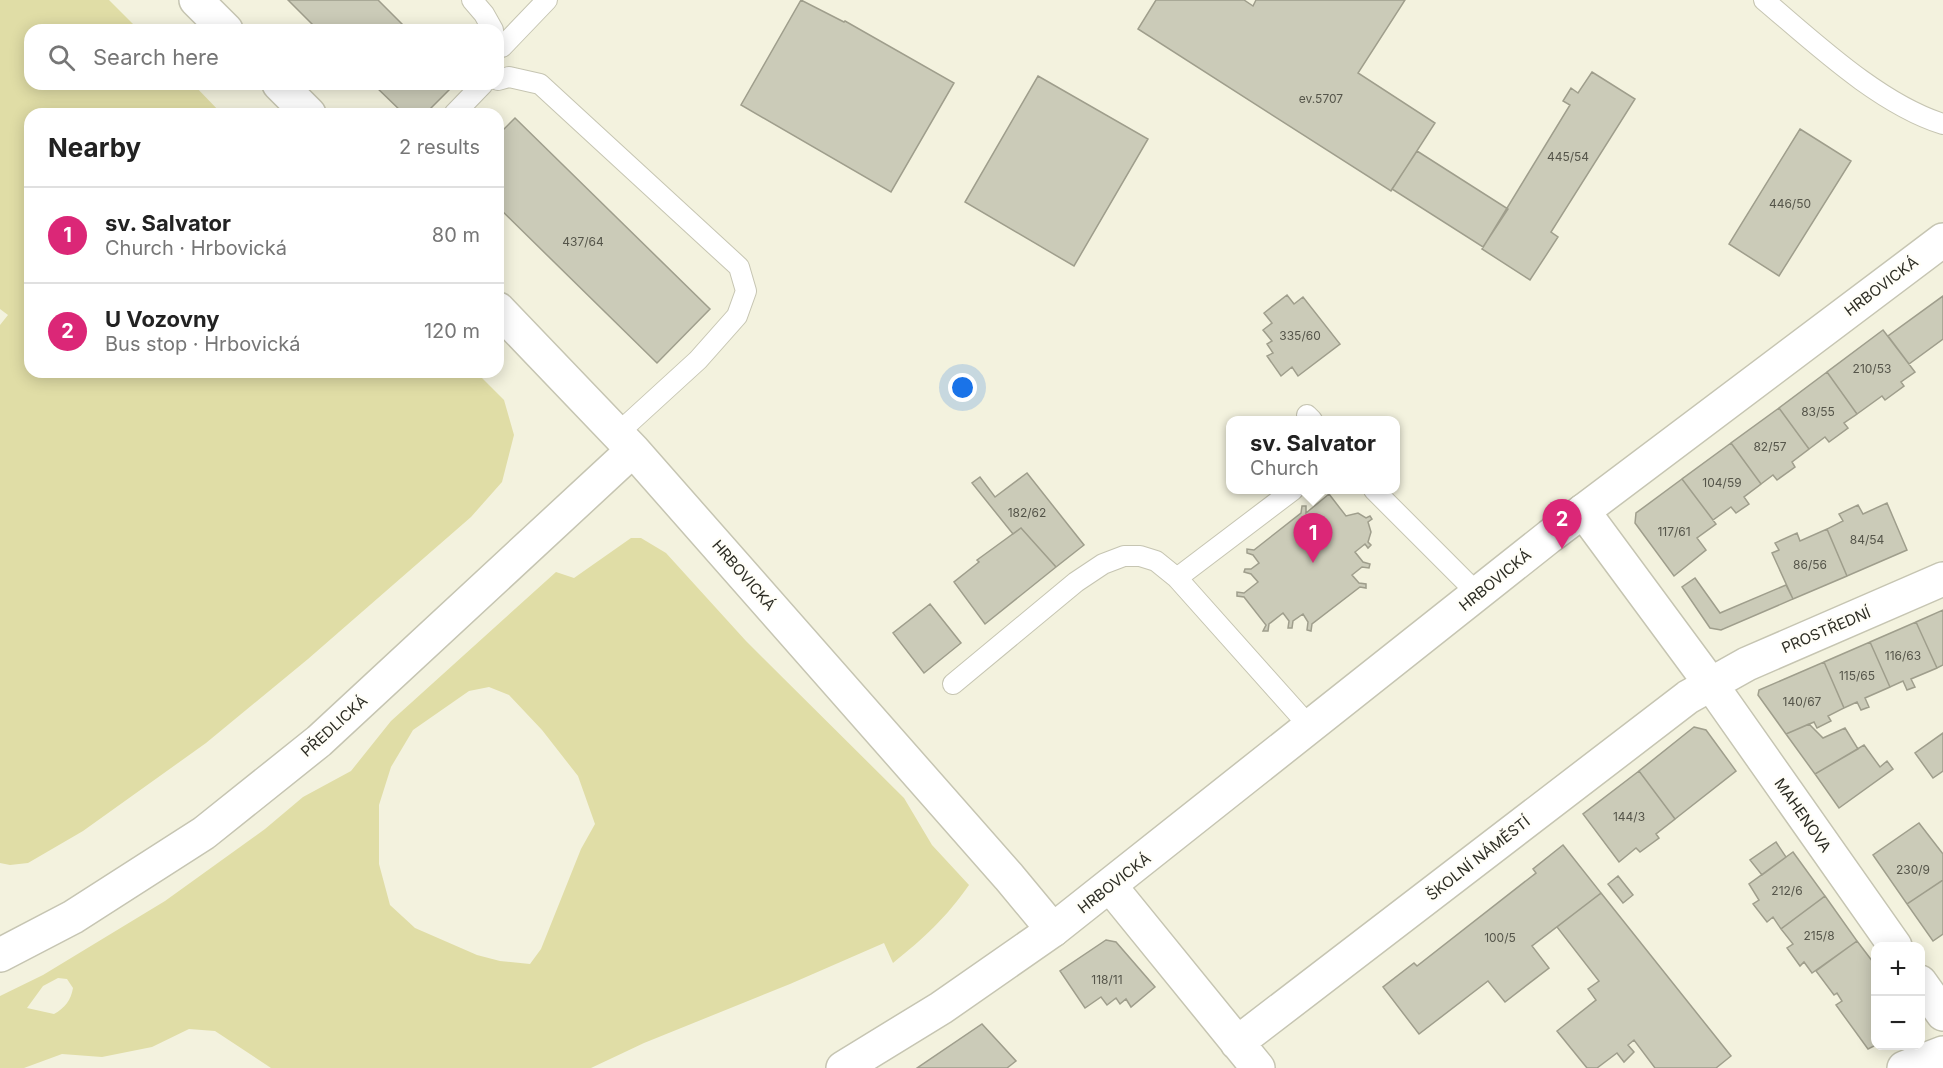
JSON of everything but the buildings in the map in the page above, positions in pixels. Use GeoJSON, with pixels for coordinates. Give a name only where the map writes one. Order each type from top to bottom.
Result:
{"type":"FeatureCollection","features":[{"type":"Feature","properties":{"kind":"street"},"geometry":{"type":"LineString","coordinates":[[196,0],[220,24]]}},
{"type":"Feature","properties":{"kind":"street"},"geometry":{"type":"LineString","coordinates":[[285,90],[303,108]]}},
{"type":"Feature","properties":{"kind":"street","name":"HRBOVICKÁ"},"geometry":{"type":"LineString","coordinates":[[843,1068],[941,1008],[1053,930],[1583,511],[1943,240]]}},
{"type":"Feature","properties":{"kind":"street","name":"HRBOVICKÁ"},"geometry":{"type":"LineString","coordinates":[[504,315],[625,442],[1009,877],[1053,930]]}},
{"type":"Feature","properties":{"kind":"street","name":"PŘEDLICKÁ"},"geometry":{"type":"LineString","coordinates":[[0,955],[73,917],[204,833],[319,741],[625,442]]}},
{"type":"Feature","properties":{"kind":"street"},"geometry":{"type":"LineString","coordinates":[[1583,511],[1710,683]]}},
{"type":"Feature","properties":{"kind":"street","name":"PROSTŘEDNÍ"},"geometry":{"type":"LineString","coordinates":[[1710,683],[1747,664],[1943,579]]}},
{"type":"Feature","properties":{"kind":"street","name":"MAHENOVA"},"geometry":{"type":"LineString","coordinates":[[1710,683],[1892,942]]}},
{"type":"Feature","properties":{"kind":"street","name":"ŠKOLNÍ NÁMĚSTÍ"},"geometry":{"type":"LineString","coordinates":[[1237,1043],[1669,711],[1710,683]]}},
{"type":"Feature","properties":{"kind":"street"},"geometry":{"type":"LineString","coordinates":[[1110,886],[1258,1068]]}},
{"type":"Feature","properties":{"kind":"street"},"geometry":{"type":"LineString","coordinates":[[1925,989],[1943,1014]]}},
{"type":"Feature","properties":{"kind":"street"},"geometry":{"type":"LineString","coordinates":[[1904,1068],[1943,1053]]}},
{"type":"Feature","properties":{"kind":"lane"},"geometry":{"type":"LineString","coordinates":[[472,0],[490,24]]}},
{"type":"Feature","properties":{"kind":"lane"},"geometry":{"type":"LineString","coordinates":[[504,34],[547,0]]}},
{"type":"Feature","properties":{"kind":"lane"},"geometry":{"type":"LineString","coordinates":[[1764,0],[1837,61],[1881,92],[1923,117],[1943,124]]}},
{"type":"Feature","properties":{"kind":"lane"},"geometry":{"type":"LineString","coordinates":[[504,78],[540,84],[739,267],[746,291],[737,316],[625,442]]}},
{"type":"Feature","properties":{"kind":"lane"},"geometry":{"type":"LineString","coordinates":[[460,108],[477,90]]}},
{"type":"Feature","properties":{"kind":"lane"},"geometry":{"type":"LineString","coordinates":[[1177,578],[1286,494]]}},
{"type":"Feature","properties":{"kind":"lane"},"geometry":{"type":"LineString","coordinates":[[1379,494],[1478,594]]}},
{"type":"Feature","properties":{"kind":"lane"},"geometry":{"type":"LineString","coordinates":[[953,684],[1076,582],[1103,564],[1124,556],[1140,556],[1156,561],[1177,578],[1311,727]]}},
{"type":"Feature","properties":{"kind":"shaded area"},"geometry":{"type":"Polygon","coordinates":[[[0,0],[109,0],[133,24],[24,24],[24,90],[199,90],[216,108],[24,108],[24,378],[482,378],[504,400],[514,435],[502,482],[471,517],[308,659],[206,743],[83,831],[28,863],[10,865],[0,863],[0,325],[8,315],[0,309],[0,0]]]}},
{"type":"Feature","properties":{"kind":"shaded area"},"geometry":{"type":"Polygon","coordinates":[[[631,538],[641,538],[666,553],[746,641],[904,798],[932,845],[969,885],[943,918],[893,963],[884,943],[644,1043],[591,1068],[271,1068],[215,1031],[189,1029],[152,1047],[102,1057],[62,1054],[24,1068],[0,1068],[0,996],[43,975],[165,901],[265,829],[303,797],[351,771],[391,721],[556,572],[574,578],[631,538]],[[489,687],[469,691],[413,730],[391,767],[379,805],[379,864],[390,905],[415,928],[477,955],[500,961],[530,964],[541,949],[581,849],[595,824],[578,776],[542,730],[509,695],[489,687]],[[58,978],[43,986],[27,1008],[54,1014],[61,1009],[69,1000],[73,988],[67,979],[58,978]]]}},
{"type":"Feature","properties":{"kind":"place","name":"U Vozovny"},"geometry":{"type":"Point","coordinates":[1562,549]}},
{"type":"Feature","properties":{"kind":"place","name":"sv. Salvator"},"geometry":{"type":"Point","coordinates":[1313,563]}}]}
